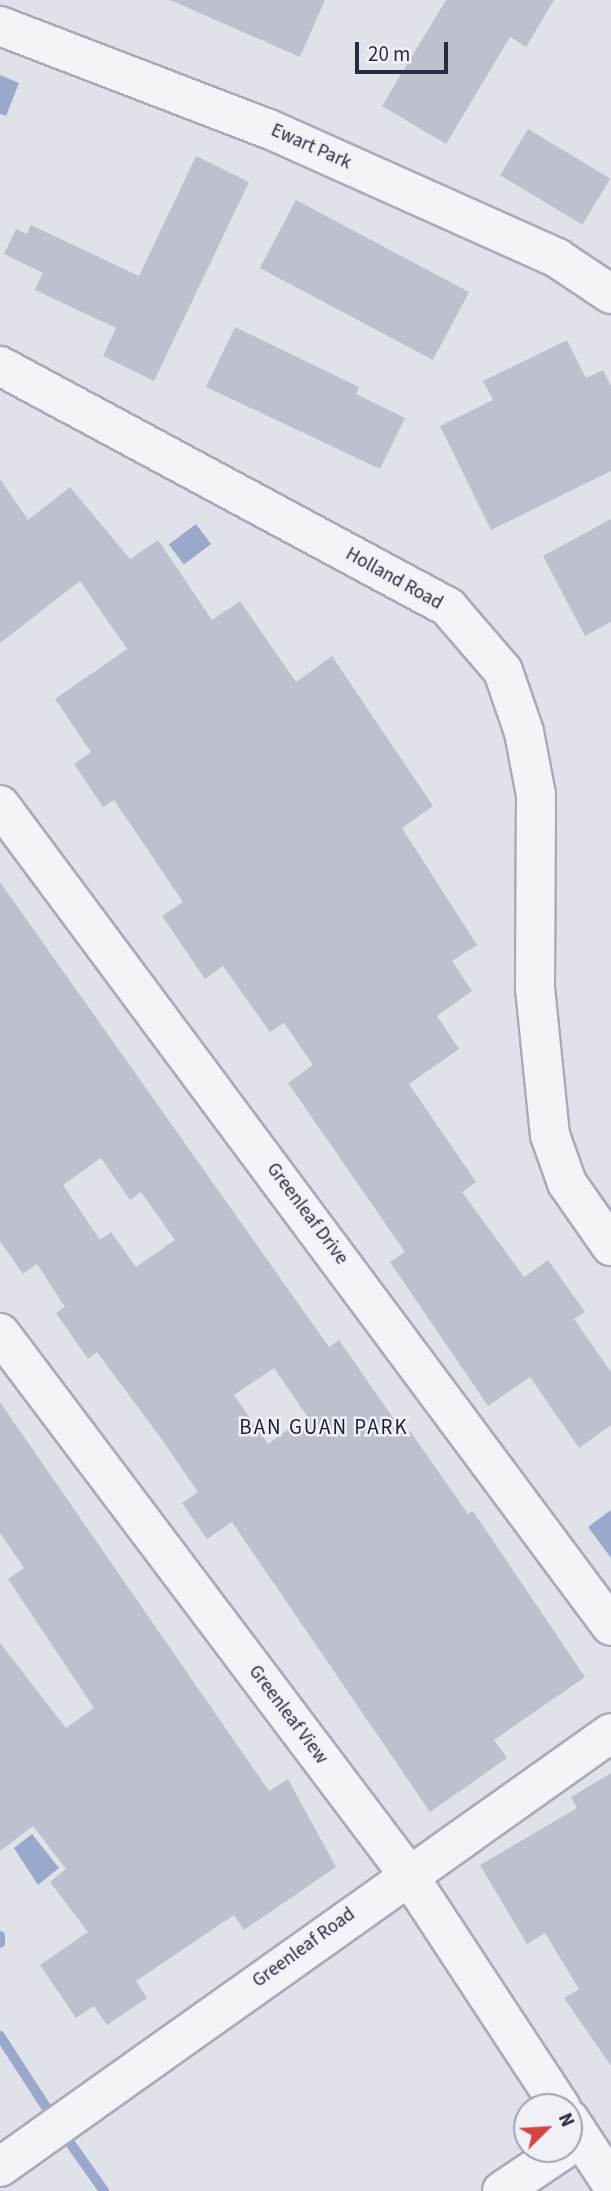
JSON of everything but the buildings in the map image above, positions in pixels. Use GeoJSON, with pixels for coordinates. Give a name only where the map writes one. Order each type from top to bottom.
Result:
{"type":"FeatureCollection","features":[{"type":"Feature","properties":{"kind":"street","name":"Ewart Park"},"geometry":{"type":"LineString","coordinates":[[0,26],[293,139],[557,258],[611,294]]}},
{"type":"Feature","properties":{"kind":"street","name":"Holland Road"},"geometry":{"type":"LineString","coordinates":[[0,366],[448,607],[503,671],[524,732],[536,795],[535,988],[550,1135],[568,1183],[611,1246]]}},
{"type":"Feature","properties":{"kind":"street","name":"Greenleaf Drive"},"geometry":{"type":"LineString","coordinates":[[0,805],[611,1626]]}},
{"type":"Feature","properties":{"kind":"street","name":"Greenleaf View"},"geometry":{"type":"LineString","coordinates":[[0,1333],[407,1873],[545,2093]]}},
{"type":"Feature","properties":{"kind":"street","name":"Greenleaf Road"},"geometry":{"type":"LineString","coordinates":[[0,2167],[407,1873],[611,1733]]}},
{"type":"Feature","properties":{"kind":"street","name":"Greenleaf View"},"geometry":{"type":"LineString","coordinates":[[583,2149],[611,2183]]}},
{"type":"Feature","properties":{"kind":"street"},"geometry":{"type":"LineString","coordinates":[[502,2191],[534,2163]]}},
{"type":"Feature","properties":{"kind":"water"},"geometry":{"type":"Polygon","coordinates":[[[0,75],[19,83],[6,116],[0,114],[0,75]]]}},
{"type":"Feature","properties":{"kind":"water"},"geometry":{"type":"Polygon","coordinates":[[[196,524],[211,544],[184,564],[169,544],[196,524]]]}},
{"type":"Feature","properties":{"kind":"water"},"geometry":{"type":"Polygon","coordinates":[[[611,1510],[611,1558],[588,1527],[611,1510]]]}},
{"type":"Feature","properties":{"kind":"water"},"geometry":{"type":"Polygon","coordinates":[[[32,1834],[59,1868],[38,1885],[14,1848],[32,1834]]]}},
{"type":"Feature","properties":{"kind":"waterway"},"geometry":{"type":"LineString","coordinates":[[0,1936],[0,1943]]}},
{"type":"Feature","properties":{"kind":"waterway"},"geometry":{"type":"LineString","coordinates":[[0,2036],[55,2121]]}},
{"type":"Feature","properties":{"kind":"waterway"},"geometry":{"type":"LineString","coordinates":[[63,2133],[104,2191]]}},
{"type":"Feature","properties":{"kind":"district","name":"BAN GUAN PARK"},"geometry":{"type":"Point","coordinates":[324,1427]}}]}
